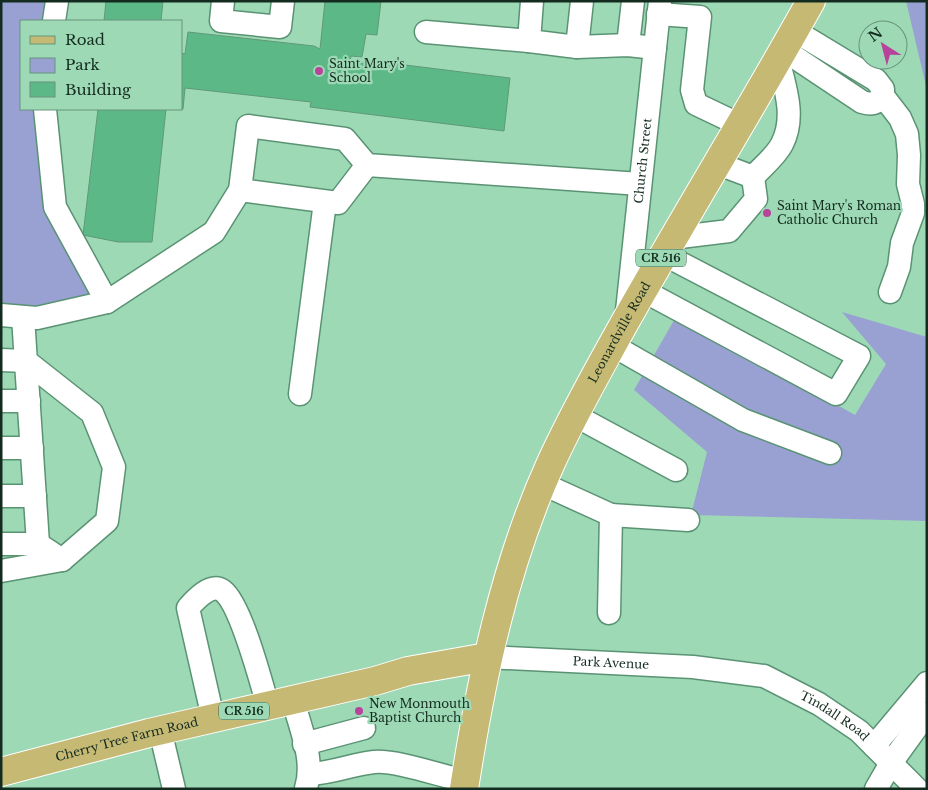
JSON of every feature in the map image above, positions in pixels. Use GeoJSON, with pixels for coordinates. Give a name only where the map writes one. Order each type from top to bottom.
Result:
{"type":"FeatureCollection","features":[{"type":"Feature","properties":{"kind":"main road","name":"Leonardville Road"},"geometry":{"type":"LineString","coordinates":[[464,785],[487,657],[508,582],[543,484],[574,415],[642,290],[812,1]]}},
{"type":"Feature","properties":{"kind":"main road","name":"Cherry Tree Farm Road"},"geometry":{"type":"LineString","coordinates":[[1,772],[160,730],[280,703],[408,671],[487,657]]}},
{"type":"Feature","properties":{"kind":"street"},"geometry":{"type":"LineString","coordinates":[[54,20],[57,1]]}},
{"type":"Feature","properties":{"kind":"street"},"geometry":{"type":"LineString","coordinates":[[223,1],[220,21],[280,28],[283,1]]}},
{"type":"Feature","properties":{"kind":"street"},"geometry":{"type":"LineString","coordinates":[[528,41],[532,1]]}},
{"type":"Feature","properties":{"kind":"street"},"geometry":{"type":"LineString","coordinates":[[577,47],[582,1]]}},
{"type":"Feature","properties":{"kind":"street"},"geometry":{"type":"LineString","coordinates":[[628,45],[633,1]]}},
{"type":"Feature","properties":{"kind":"street"},"geometry":{"type":"LineString","coordinates":[[659,8],[700,17],[692,90],[696,104],[740,125]]}},
{"type":"Feature","properties":{"kind":"street","name":"Church Street"},"geometry":{"type":"LineString","coordinates":[[626,320],[659,8]]}},
{"type":"Feature","properties":{"kind":"street"},"geometry":{"type":"LineString","coordinates":[[426,32],[577,47],[628,45],[655,48]]}},
{"type":"Feature","properties":{"kind":"street"},"geometry":{"type":"LineString","coordinates":[[668,246],[729,232],[756,199],[753,177],[782,145],[790,120],[786,47],[876,80],[883,89],[883,96],[900,118],[907,134],[909,155],[908,184],[913,204],[913,213],[902,242],[899,267],[890,292]]}},
{"type":"Feature","properties":{"kind":"street"},"geometry":{"type":"LineString","coordinates":[[44,110],[55,207],[107,302]]}},
{"type":"Feature","properties":{"kind":"street"},"geometry":{"type":"LineString","coordinates":[[38,544],[26,361],[12,316],[37,318],[107,302],[214,232],[240,190],[248,126],[345,139],[367,165],[640,184]]}},
{"type":"Feature","properties":{"kind":"street"},"geometry":{"type":"LineString","coordinates":[[716,163],[753,177]]}},
{"type":"Feature","properties":{"kind":"street"},"geometry":{"type":"LineString","coordinates":[[240,190],[338,203],[367,165]]}},
{"type":"Feature","properties":{"kind":"street"},"geometry":{"type":"LineString","coordinates":[[300,394],[326,202]]}},
{"type":"Feature","properties":{"kind":"street"},"geometry":{"type":"LineString","coordinates":[[642,290],[836,394],[859,356],[668,246]]}},
{"type":"Feature","properties":{"kind":"street"},"geometry":{"type":"LineString","coordinates":[[612,345],[742,420],[830,453]]}},
{"type":"Feature","properties":{"kind":"street"},"geometry":{"type":"LineString","coordinates":[[1,360],[26,361],[92,413],[114,467],[107,521],[62,560],[1,571]]}},
{"type":"Feature","properties":{"kind":"street"},"geometry":{"type":"LineString","coordinates":[[1,401],[28,401]]}},
{"type":"Feature","properties":{"kind":"street"},"geometry":{"type":"LineString","coordinates":[[574,415],[676,470]]}},
{"type":"Feature","properties":{"kind":"street"},"geometry":{"type":"LineString","coordinates":[[1,448],[32,448]]}},
{"type":"Feature","properties":{"kind":"street"},"geometry":{"type":"LineString","coordinates":[[543,484],[611,515],[688,520]]}},
{"type":"Feature","properties":{"kind":"street"},"geometry":{"type":"LineString","coordinates":[[1,496],[35,496]]}},
{"type":"Feature","properties":{"kind":"street"},"geometry":{"type":"LineString","coordinates":[[609,612],[611,515]]}},
{"type":"Feature","properties":{"kind":"street"},"geometry":{"type":"LineString","coordinates":[[1,544],[38,544],[62,560]]}},
{"type":"Feature","properties":{"kind":"street"},"geometry":{"type":"LineString","coordinates":[[213,718],[188,608],[197,596],[214,588],[222,590],[230,600],[253,653],[304,744],[308,781],[327,774],[375,762],[464,785]]}},
{"type":"Feature","properties":{"kind":"street","name":"Park Avenue"},"geometry":{"type":"LineString","coordinates":[[487,657],[654,665],[735,672]]}},
{"type":"Feature","properties":{"kind":"street","name":"Tindall Road"},"geometry":{"type":"LineString","coordinates":[[735,672],[764,676],[819,704],[859,731],[917,789]]}},
{"type":"Feature","properties":{"kind":"street"},"geometry":{"type":"LineString","coordinates":[[874,746],[927,683]]}},
{"type":"Feature","properties":{"kind":"street"},"geometry":{"type":"LineString","coordinates":[[876,789],[891,763],[927,713]]}},
{"type":"Feature","properties":{"kind":"street"},"geometry":{"type":"LineString","coordinates":[[304,744],[364,728]]}},
{"type":"Feature","properties":{"kind":"street"},"geometry":{"type":"LineString","coordinates":[[160,730],[174,789]]}},
{"type":"Feature","properties":{"kind":"green space"},"geometry":{"type":"Polygon","coordinates":[[[1,1],[62,1],[59,20],[20,20],[20,110],[47,110],[40,164],[108,304],[1,309],[1,1]]]}},
{"type":"Feature","properties":{"kind":"green space"},"geometry":{"type":"Polygon","coordinates":[[[906,1],[927,1],[927,90],[906,1]]]}},
{"type":"Feature","properties":{"kind":"green space"},"geometry":{"type":"Polygon","coordinates":[[[842,312],[927,337],[927,521],[691,515],[707,452],[634,390],[677,315],[855,415],[886,364],[842,312]]]}},
{"type":"Feature","properties":{"kind":"building"},"geometry":{"type":"Polygon","coordinates":[[[106,1],[163,1],[161,20],[104,20],[106,1]]]}},
{"type":"Feature","properties":{"kind":"building","name":"Saint Mary's School"},"geometry":{"type":"Polygon","coordinates":[[[325,1],[381,1],[377,35],[366,34],[362,57],[351,56],[350,62],[380,65],[381,62],[510,78],[504,131],[310,107],[311,102],[185,88],[182,109],[182,53],[185,54],[188,32],[314,46],[320,49],[325,1]]]}},
{"type":"Feature","properties":{"kind":"building"},"geometry":{"type":"Polygon","coordinates":[[[98,110],[166,110],[152,242],[118,242],[83,235],[98,110]]]}},
{"type":"Feature","properties":{"kind":"place","name":"Saint Mary's School"},"geometry":{"type":"Point","coordinates":[319,71]}},
{"type":"Feature","properties":{"kind":"place","name":"Saint Mary's Roman Catholic Church"},"geometry":{"type":"Point","coordinates":[767,213]}},
{"type":"Feature","properties":{"kind":"place","name":"New Monmouth Baptist Church"},"geometry":{"type":"Point","coordinates":[359,711]}}]}
